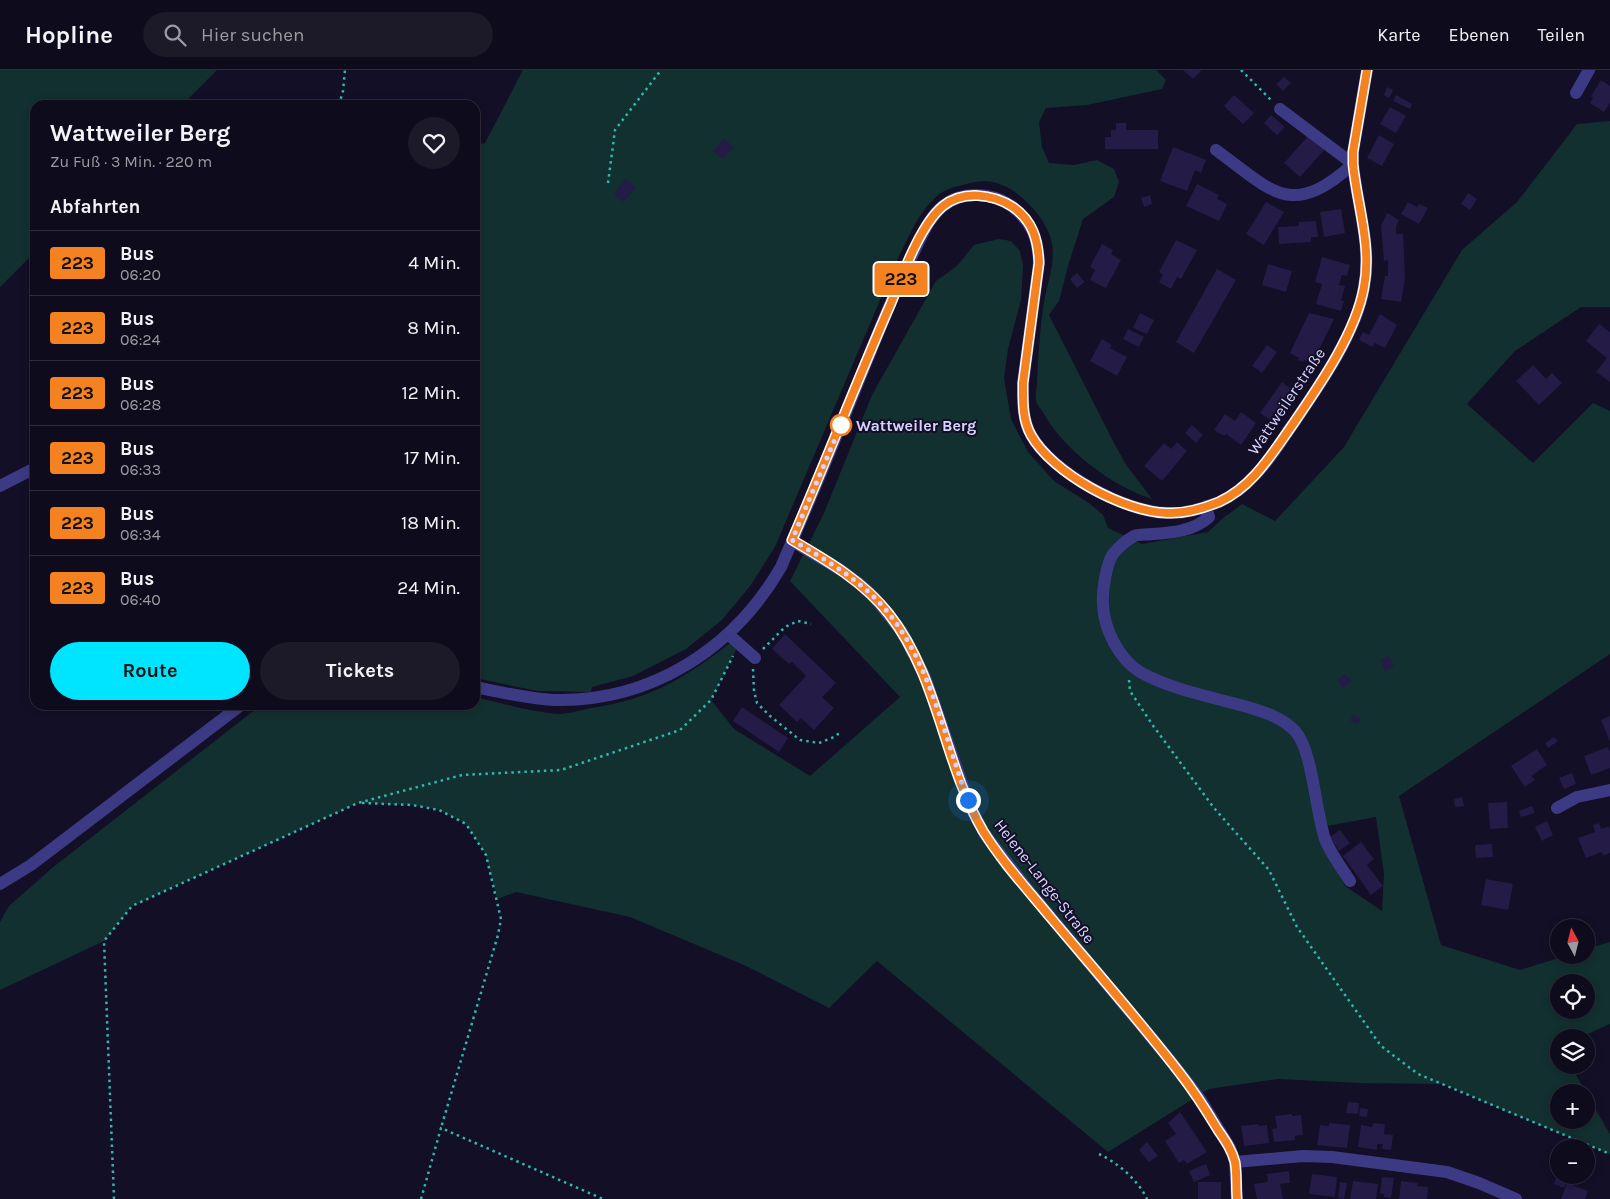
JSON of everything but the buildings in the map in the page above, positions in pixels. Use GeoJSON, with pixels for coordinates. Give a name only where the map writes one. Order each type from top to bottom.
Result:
{"type":"FeatureCollection","features":[{"type":"Feature","properties":{"kind":"street","name":"Wattweilerstraße"},"geometry":{"type":"LineString","coordinates":[[480,688],[552,700],[590,699],[640,688],[680,669],[728,634],[745,617],[770,586],[781,567],[886,313],[920,239],[936,213],[944,205],[954,200],[979,195],[994,197],[1020,212],[1029,222],[1035,234],[1038,248],[1038,277],[1023,383],[1024,418],[1031,435],[1061,469],[1076,479],[1134,507],[1152,512],[1169,513],[1206,506],[1234,494],[1256,475],[1315,392],[1351,326],[1364,290],[1367,266],[1366,240],[1355,186],[1353,152],[1367,70]]}},
{"type":"Feature","properties":{"kind":"street"},"geometry":{"type":"LineString","coordinates":[[1576,93],[1589,70]]}},
{"type":"Feature","properties":{"kind":"street"},"geometry":{"type":"LineString","coordinates":[[1216,150],[1269,189],[1293,196],[1323,188],[1353,164],[1280,109]]}},
{"type":"Feature","properties":{"kind":"street"},"geometry":{"type":"LineString","coordinates":[[0,486],[30,471]]}},
{"type":"Feature","properties":{"kind":"street"},"geometry":{"type":"LineString","coordinates":[[1206,506],[1208,517],[1190,529],[1135,536],[1112,554],[1102,598],[1103,615],[1109,632],[1127,661],[1140,671],[1167,683],[1257,710],[1278,719],[1294,730],[1304,744],[1317,810],[1326,841],[1350,881]]}},
{"type":"Feature","properties":{"kind":"street","name":"Helene-Lange-Straße"},"geometry":{"type":"LineString","coordinates":[[792,540],[841,570],[861,585],[880,603],[902,632],[925,677],[964,789],[984,833],[1200,1099],[1230,1148],[1235,1162],[1237,1199]]}},
{"type":"Feature","properties":{"kind":"street"},"geometry":{"type":"LineString","coordinates":[[728,634],[756,658]]}},
{"type":"Feature","properties":{"kind":"street"},"geometry":{"type":"LineString","coordinates":[[0,884],[30,865],[234,710]]}},
{"type":"Feature","properties":{"kind":"street"},"geometry":{"type":"LineString","coordinates":[[1558,808],[1577,797],[1610,790]]}},
{"type":"Feature","properties":{"kind":"street"},"geometry":{"type":"LineString","coordinates":[[1235,1162],[1286,1157],[1322,1157],[1447,1172],[1516,1199]]}},
{"type":"Feature","properties":{"kind":"path"},"geometry":{"type":"LineString","coordinates":[[340,100],[345,70]]}},
{"type":"Feature","properties":{"kind":"path"},"geometry":{"type":"LineString","coordinates":[[608,183],[615,130],[661,70]]}},
{"type":"Feature","properties":{"kind":"path"},"geometry":{"type":"LineString","coordinates":[[1241,70],[1260,90]]}},
{"type":"Feature","properties":{"kind":"path"},"geometry":{"type":"LineString","coordinates":[[811,624],[798,621],[785,627],[766,645],[756,658],[753,672],[757,703],[800,740],[819,743],[841,732]]}},
{"type":"Feature","properties":{"kind":"path"},"geometry":{"type":"LineString","coordinates":[[114,1199],[104,941],[132,906],[358,803],[462,775],[561,770],[680,730],[711,700],[739,644]]}},
{"type":"Feature","properties":{"kind":"path"},"geometry":{"type":"LineString","coordinates":[[1127,661],[1130,692],[1214,808],[1269,870],[1297,927],[1381,1046],[1418,1074],[1610,1154]]}},
{"type":"Feature","properties":{"kind":"path"},"geometry":{"type":"LineString","coordinates":[[358,803],[412,805],[439,810],[466,824],[486,855],[501,919],[498,935],[421,1199]]}},
{"type":"Feature","properties":{"kind":"path"},"geometry":{"type":"LineString","coordinates":[[441,1128],[603,1199]]}},
{"type":"Feature","properties":{"kind":"path"},"geometry":{"type":"LineString","coordinates":[[1099,1154],[1112,1160],[1128,1174],[1147,1199]]}},
{"type":"Feature","properties":{"kind":"green space"},"geometry":{"type":"Polygon","coordinates":[[[0,70],[217,70],[187,100],[30,100],[30,257],[0,287],[0,70]]]}},
{"type":"Feature","properties":{"kind":"green space"},"geometry":{"type":"Polygon","coordinates":[[[523,70],[1156,70],[1166,80],[1162,89],[1087,105],[1046,108],[1039,122],[1042,147],[1049,163],[1074,165],[1097,160],[1114,169],[1119,182],[1114,197],[1083,219],[1059,301],[1049,315],[1115,445],[1127,466],[1152,499],[1121,485],[1091,466],[1064,441],[1037,403],[1041,322],[1053,258],[1051,240],[1044,223],[1018,194],[993,182],[970,183],[945,191],[936,197],[924,210],[914,226],[898,258],[775,547],[750,586],[722,620],[686,649],[633,676],[592,687],[591,692],[537,691],[480,679],[480,144],[485,143],[523,70]]]}},
{"type":"Feature","properties":{"kind":"green space"},"geometry":{"type":"Polygon","coordinates":[[[1610,121],[1610,307],[1581,307],[1515,351],[1467,404],[1533,463],[1593,403],[1610,411],[1610,654],[1399,796],[1441,945],[1520,970],[1550,961],[1550,964],[1595,964],[1595,946],[1610,942],[1610,1024],[1595,1031],[1595,1029],[1550,1029],[1550,1074],[1575,1074],[1581,1084],[1550,1084],[1550,1129],[1595,1129],[1595,1108],[1610,1134],[1610,1154],[1595,1148],[1595,1139],[1574,1139],[1487,1103],[1444,1084],[1360,1083],[1278,1079],[1209,1089],[1108,1152],[877,961],[829,1008],[744,965],[630,917],[516,892],[497,899],[486,855],[466,824],[439,810],[412,805],[358,803],[132,906],[104,941],[0,990],[0,922],[9,906],[52,868],[255,710],[480,710],[480,698],[537,711],[558,714],[566,713],[614,704],[651,692],[684,676],[734,640],[739,644],[711,700],[734,729],[810,776],[900,697],[790,581],[824,513],[872,395],[936,281],[957,266],[974,245],[999,239],[1011,241],[1020,251],[1023,265],[1021,300],[1008,349],[1004,378],[1011,419],[1028,452],[1054,481],[1089,503],[1103,515],[1108,528],[1142,544],[1208,532],[1242,504],[1275,521],[1344,447],[1462,250],[1517,202],[1577,124],[1610,121]],[[1376,817],[1316,828],[1345,886],[1382,911],[1384,874],[1376,817]]]}},
{"type":"Feature","properties":{"kind":"bus line","name":"223"},"geometry":{"type":"LineString","coordinates":[[1237,1199],[1235,1162],[1230,1148],[1200,1099],[984,833],[964,789],[925,677],[902,632],[875,598],[861,585],[815,553],[792,540],[905,269],[920,239],[928,224],[944,205],[967,196],[994,197],[1007,203],[1020,212],[1029,222],[1035,234],[1038,248],[1038,277],[1023,383],[1023,402],[1024,418],[1031,435],[1043,450],[1061,469],[1076,479],[1134,507],[1152,512],[1187,511],[1206,506],[1219,502],[1242,488],[1256,475],[1315,392],[1334,360],[1359,307],[1364,290],[1367,255],[1366,240],[1355,186],[1353,152],[1367,70]]}},
{"type":"Feature","properties":{"kind":"place","name":"Wattweiler Berg"},"geometry":{"type":"Point","coordinates":[841,425]}},
{"type":"Feature","properties":{"kind":"route"},"geometry":{"type":"LineString","coordinates":[[841,425],[792,540],[815,553],[861,585],[875,598],[902,632],[930,688],[968,800]]}}]}
